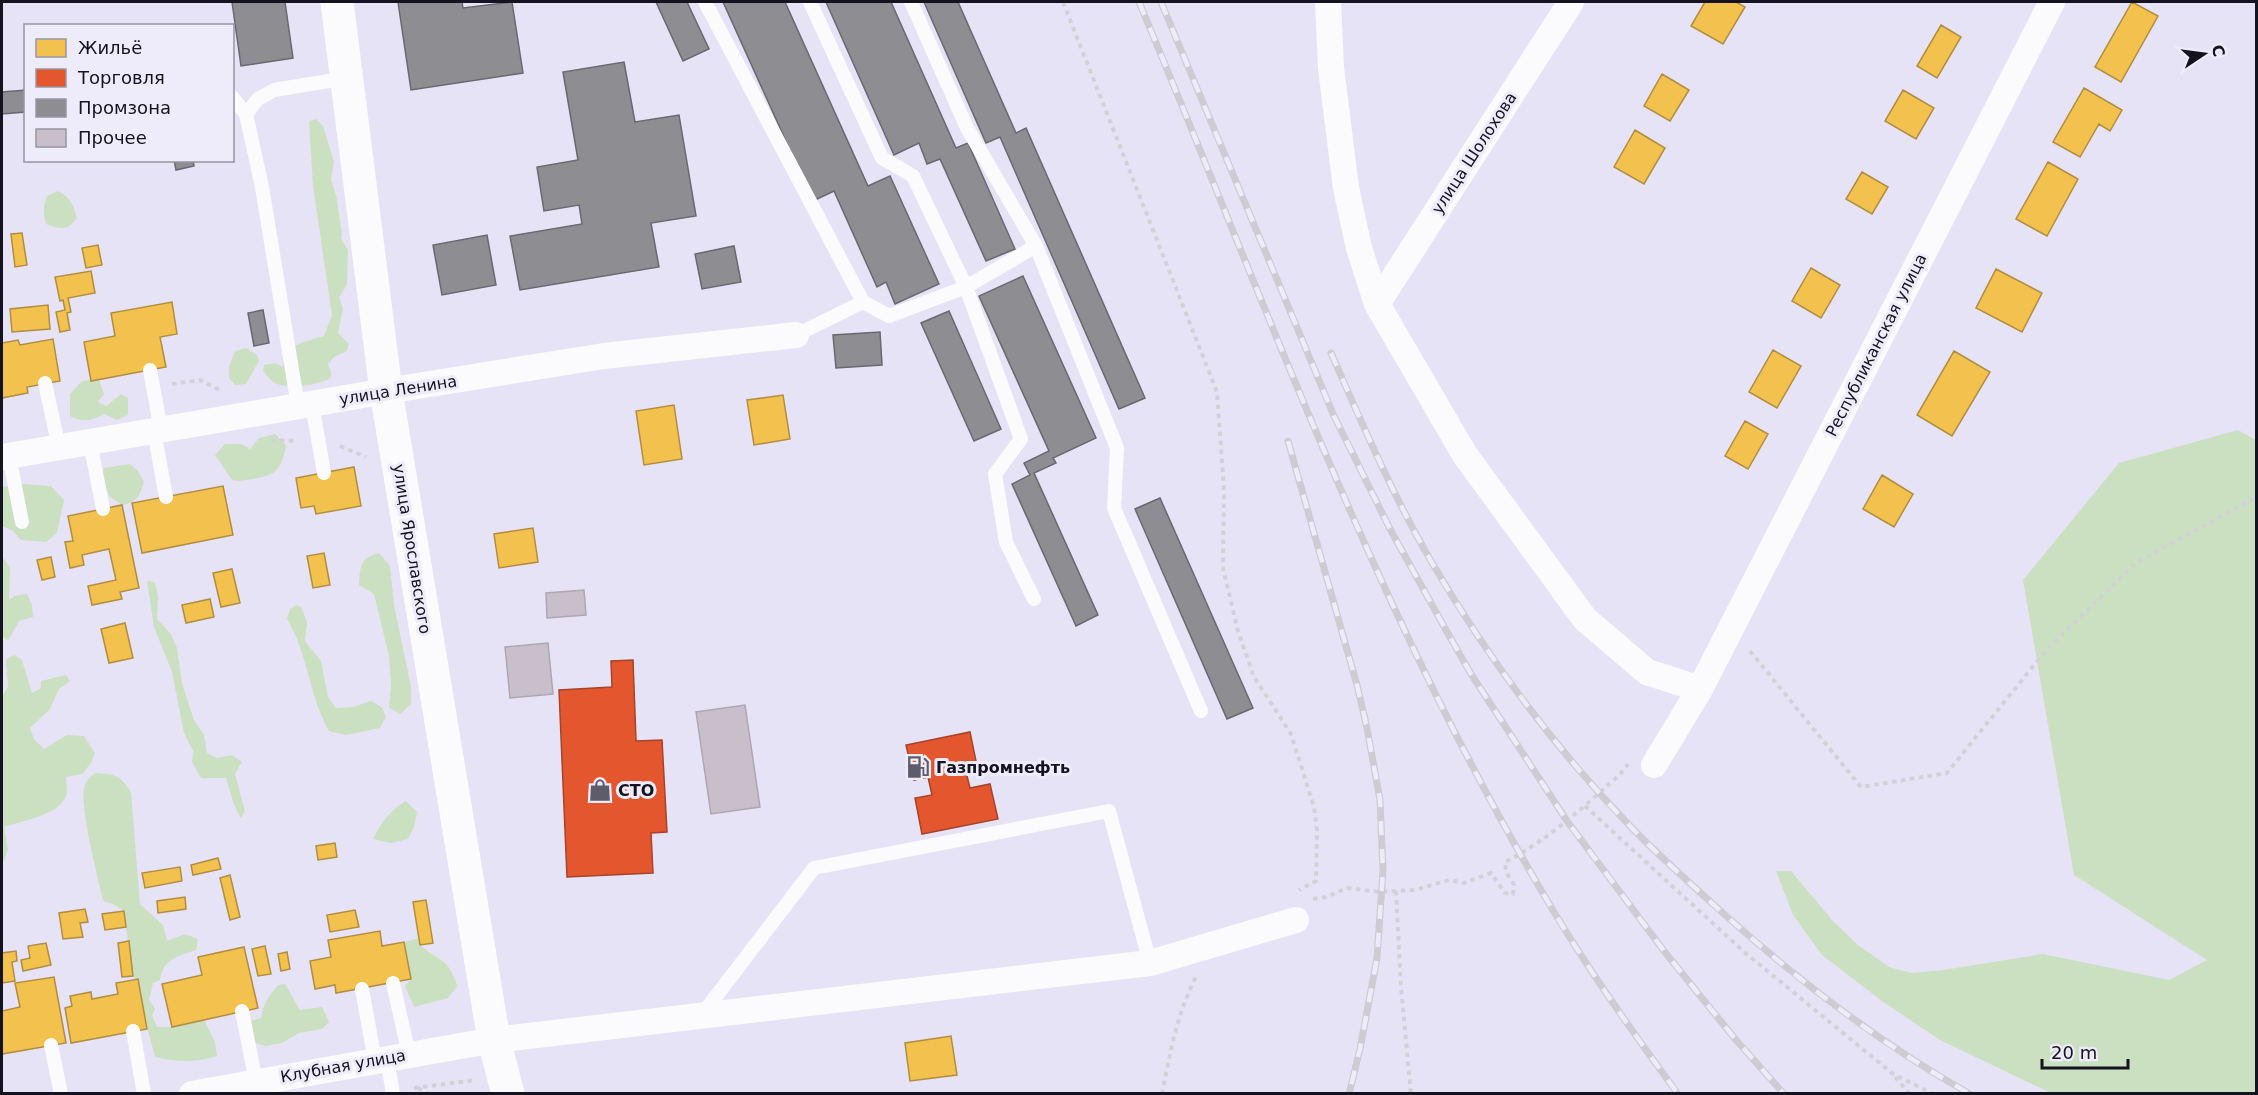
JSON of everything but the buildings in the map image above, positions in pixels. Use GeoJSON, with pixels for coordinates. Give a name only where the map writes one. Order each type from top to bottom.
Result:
{"type":"FeatureCollection","features":[{"type":"Feature","properties":{"kind":"street","name":"улица Ярославского"},"geometry":{"type":"LineString","coordinates":[[337,2],[386,391],[494,1040],[506,1085]]}},
{"type":"Feature","properties":{"kind":"street"},"geometry":{"type":"LineString","coordinates":[[1328,2],[1331,68],[1346,188],[1359,248],[1377,304],[1465,454],[1585,619],[1647,672],[1700,689]]}},
{"type":"Feature","properties":{"kind":"street","name":"улица Шолохова"},"geometry":{"type":"LineString","coordinates":[[1377,304],[1571,2]]}},
{"type":"Feature","properties":{"kind":"street","name":"Республиканская улица"},"geometry":{"type":"LineString","coordinates":[[1642,764],[1700,689],[2052,2]]}},
{"type":"Feature","properties":{"kind":"street","name":"улица Ленина"},"geometry":{"type":"LineString","coordinates":[[5,457],[604,356],[796,335]]}},
{"type":"Feature","properties":{"kind":"street","name":"Клубная улица"},"geometry":{"type":"LineString","coordinates":[[192,1094],[494,1040],[1150,963],[1296,920]]}},
{"type":"Feature","properties":{"kind":"lane"},"geometry":{"type":"LineString","coordinates":[[705,2],[863,302],[889,316],[966,287],[1036,246]]}},
{"type":"Feature","properties":{"kind":"lane"},"geometry":{"type":"LineString","coordinates":[[810,2],[882,158],[913,176],[966,287],[1021,439],[995,474],[1006,542],[1034,599]]}},
{"type":"Feature","properties":{"kind":"lane"},"geometry":{"type":"LineString","coordinates":[[911,2],[967,128],[1036,246],[1117,448],[1114,508],[1201,711]]}},
{"type":"Feature","properties":{"kind":"lane"},"geometry":{"type":"LineString","coordinates":[[246,114],[258,99],[274,90],[347,78]]}},
{"type":"Feature","properties":{"kind":"lane"},"geometry":{"type":"LineString","coordinates":[[234,100],[246,114],[305,405],[319,442],[324,473]]}},
{"type":"Feature","properties":{"kind":"lane"},"geometry":{"type":"LineString","coordinates":[[796,335],[863,302]]}},
{"type":"Feature","properties":{"kind":"lane"},"geometry":{"type":"LineString","coordinates":[[150,370],[166,497]]}},
{"type":"Feature","properties":{"kind":"lane"},"geometry":{"type":"LineString","coordinates":[[45,383],[59,448]]}},
{"type":"Feature","properties":{"kind":"lane"},"geometry":{"type":"LineString","coordinates":[[90,442],[103,509]]}},
{"type":"Feature","properties":{"kind":"lane"},"geometry":{"type":"LineString","coordinates":[[5,457],[22,522]]}},
{"type":"Feature","properties":{"kind":"lane"},"geometry":{"type":"LineString","coordinates":[[700,1017],[814,868],[1109,811],[1150,963]]}},
{"type":"Feature","properties":{"kind":"lane"},"geometry":{"type":"LineString","coordinates":[[392,1093],[390,1058],[393,983]]}},
{"type":"Feature","properties":{"kind":"lane"},"geometry":{"type":"LineString","coordinates":[[362,989],[390,1058]]}},
{"type":"Feature","properties":{"kind":"lane"},"geometry":{"type":"LineString","coordinates":[[242,1011],[256,1082]]}},
{"type":"Feature","properties":{"kind":"lane"},"geometry":{"type":"LineString","coordinates":[[133,1031],[144,1094]]}},
{"type":"Feature","properties":{"kind":"lane"},"geometry":{"type":"LineString","coordinates":[[51,1045],[61,1094]]}},
{"type":"Feature","properties":{"kind":"path"},"geometry":{"type":"LineString","coordinates":[[1063,2],[1217,392],[1224,490],[1223,568],[1238,631],[1254,676],[1291,734],[1314,807],[1317,830],[1316,881],[1299,890]]}},
{"type":"Feature","properties":{"kind":"path"},"geometry":{"type":"LineString","coordinates":[[153,386],[200,380],[229,395]]}},
{"type":"Feature","properties":{"kind":"path"},"geometry":{"type":"LineString","coordinates":[[268,440],[319,442],[345,447],[364,455],[368,460]]}},
{"type":"Feature","properties":{"kind":"path"},"geometry":{"type":"LineString","coordinates":[[1731,628],[1861,787],[1947,773],[2047,649],[2136,563],[2256,497]]}},
{"type":"Feature","properties":{"kind":"path"},"geometry":{"type":"LineString","coordinates":[[1296,920],[1304,900],[1326,897],[1347,888],[1380,892],[1415,890],[1449,880],[1464,883],[1491,873],[1505,893],[1513,894],[1514,885],[1506,872],[1505,861],[1520,854],[1585,806],[1618,778],[1642,764]]}},
{"type":"Feature","properties":{"kind":"path"},"geometry":{"type":"LineString","coordinates":[[1585,806],[1743,951],[1893,1074],[1910,1094]]}},
{"type":"Feature","properties":{"kind":"path"},"geometry":{"type":"LineString","coordinates":[[1396,891],[1401,987],[1411,1094]]}},
{"type":"Feature","properties":{"kind":"path"},"geometry":{"type":"LineString","coordinates":[[1162,1094],[1169,1055],[1184,1000],[1199,972],[1228,940]]}},
{"type":"Feature","properties":{"kind":"path"},"geometry":{"type":"LineString","coordinates":[[1893,1074],[1933,1094]]}},
{"type":"Feature","properties":{"kind":"path"},"geometry":{"type":"LineString","coordinates":[[392,1093],[417,1088],[506,1085]]}},
{"type":"Feature","properties":{"kind":"path"},"geometry":{"type":"LineString","coordinates":[[417,1088],[429,1094]]}},
{"type":"Feature","properties":{"kind":"green space"},"geometry":{"type":"Polygon","coordinates":[[[316,119],[323,126],[334,162],[331,180],[336,195],[341,238],[348,250],[347,285],[339,297],[343,308],[338,333],[349,344],[347,351],[334,357],[328,364],[331,378],[310,385],[294,387],[273,382],[263,371],[264,365],[275,363],[283,367],[287,353],[297,345],[324,336],[332,315],[313,186],[309,121],[316,119]]]}},
{"type":"Feature","properties":{"kind":"green space"},"geometry":{"type":"Polygon","coordinates":[[[58,191],[71,202],[77,218],[70,226],[63,228],[46,224],[44,217],[47,196],[58,191]]]}},
{"type":"Feature","properties":{"kind":"green space"},"geometry":{"type":"Polygon","coordinates":[[[246,348],[257,355],[259,361],[246,384],[235,385],[229,378],[229,367],[235,351],[246,348]]]}},
{"type":"Feature","properties":{"kind":"green space"},"geometry":{"type":"Polygon","coordinates":[[[99,379],[104,394],[98,402],[106,406],[121,394],[128,398],[128,415],[117,420],[104,414],[87,420],[79,420],[70,416],[70,394],[82,381],[99,379]]]}},
{"type":"Feature","properties":{"kind":"green space"},"geometry":{"type":"Polygon","coordinates":[[[2238,430],[2256,440],[2256,1093],[2051,1093],[1940,1040],[1882,1001],[1822,955],[1793,915],[1776,871],[1791,871],[1833,921],[1858,945],[1889,967],[1912,973],[2043,954],[2169,980],[2207,960],[2074,875],[2023,580],[2119,463],[2238,430]]]}},
{"type":"Feature","properties":{"kind":"green space"},"geometry":{"type":"Polygon","coordinates":[[[275,434],[286,445],[283,460],[277,470],[267,476],[242,481],[232,480],[215,455],[225,444],[241,444],[250,449],[259,438],[275,434]]]}},
{"type":"Feature","properties":{"kind":"green space"},"geometry":{"type":"Polygon","coordinates":[[[130,464],[138,471],[144,482],[137,498],[122,505],[110,497],[101,478],[104,468],[130,464]]]}},
{"type":"Feature","properties":{"kind":"green space"},"geometry":{"type":"Polygon","coordinates":[[[23,484],[51,486],[64,500],[57,533],[46,542],[21,540],[13,531],[2,526],[2,487],[23,484]]]}},
{"type":"Feature","properties":{"kind":"green space"},"geometry":{"type":"Polygon","coordinates":[[[379,553],[390,566],[394,605],[411,687],[411,704],[400,714],[389,708],[391,684],[389,656],[374,594],[359,585],[362,564],[368,557],[379,553]]]}},
{"type":"Feature","properties":{"kind":"green space"},"geometry":{"type":"Polygon","coordinates":[[[2,556],[10,568],[9,600],[14,596],[27,594],[32,605],[33,617],[19,621],[8,641],[2,636],[2,556]]]}},
{"type":"Feature","properties":{"kind":"green space"},"geometry":{"type":"Polygon","coordinates":[[[147,581],[155,582],[158,596],[157,619],[171,634],[177,648],[182,683],[194,720],[204,735],[207,753],[217,758],[232,755],[242,762],[235,774],[245,811],[241,818],[234,805],[226,778],[201,778],[192,762],[193,751],[184,733],[172,672],[154,627],[147,581]]]}},
{"type":"Feature","properties":{"kind":"green space"},"geometry":{"type":"Polygon","coordinates":[[[296,605],[301,607],[307,622],[305,641],[321,661],[328,697],[336,708],[353,707],[371,701],[382,707],[386,717],[380,728],[346,735],[329,731],[317,704],[300,646],[287,619],[290,609],[296,605]]]}},
{"type":"Feature","properties":{"kind":"green space"},"geometry":{"type":"Polygon","coordinates":[[[14,655],[22,660],[32,693],[41,688],[41,681],[66,675],[70,681],[59,689],[50,709],[30,728],[34,739],[44,749],[67,735],[84,736],[95,753],[91,763],[82,774],[66,777],[66,796],[56,808],[48,813],[4,827],[8,850],[2,865],[2,696],[8,687],[6,659],[14,655]]]}},
{"type":"Feature","properties":{"kind":"green space"},"geometry":{"type":"Polygon","coordinates":[[[95,773],[116,777],[124,782],[131,792],[140,904],[163,925],[167,941],[185,934],[198,939],[196,950],[172,959],[164,967],[160,980],[153,983],[149,1001],[155,1008],[152,1016],[157,1027],[172,1027],[204,1020],[215,1042],[217,1056],[186,1061],[155,1057],[131,965],[124,911],[103,901],[89,840],[84,791],[86,782],[95,773]]]}},
{"type":"Feature","properties":{"kind":"green space"},"geometry":{"type":"Polygon","coordinates":[[[406,801],[417,812],[414,827],[408,839],[391,843],[373,839],[387,817],[406,801]]]}},
{"type":"Feature","properties":{"kind":"green space"},"geometry":{"type":"Polygon","coordinates":[[[419,938],[420,945],[443,961],[451,970],[457,986],[448,998],[414,1007],[405,986],[411,979],[404,942],[419,938]]]}},
{"type":"Feature","properties":{"kind":"green space"},"geometry":{"type":"Polygon","coordinates":[[[285,984],[300,1010],[322,1007],[329,1022],[322,1029],[299,1033],[282,1043],[266,1046],[248,1041],[247,1022],[261,1018],[265,1004],[272,993],[278,985],[285,984]]]}},
{"type":"Feature","properties":{"kind":"railway"},"geometry":{"type":"LineString","coordinates":[[1139,2],[1325,453],[1426,674],[1481,783],[1541,890],[1606,994],[1678,1094]]}},
{"type":"Feature","properties":{"kind":"railway"},"geometry":{"type":"LineString","coordinates":[[1161,2],[1334,416],[1390,529],[1471,674],[1567,821],[1664,951],[1736,1040],[1784,1094]]}},
{"type":"Feature","properties":{"kind":"railway"},"geometry":{"type":"LineString","coordinates":[[1331,353],[1390,484],[1431,561],[1474,631],[1522,699],[1574,764],[1652,848],[1782,964],[1873,1033],[1970,1094]]}},
{"type":"Feature","properties":{"kind":"railway"},"geometry":{"type":"LineString","coordinates":[[1288,441],[1357,685],[1380,800],[1383,871],[1377,958],[1349,1094]]}},
{"type":"Feature","properties":{"kind":"place","name":"Газпромнефть"},"geometry":{"type":"Point","coordinates":[918,767]}},
{"type":"Feature","properties":{"kind":"place","name":"СТО"},"geometry":{"type":"Point","coordinates":[600,790]}}]}
